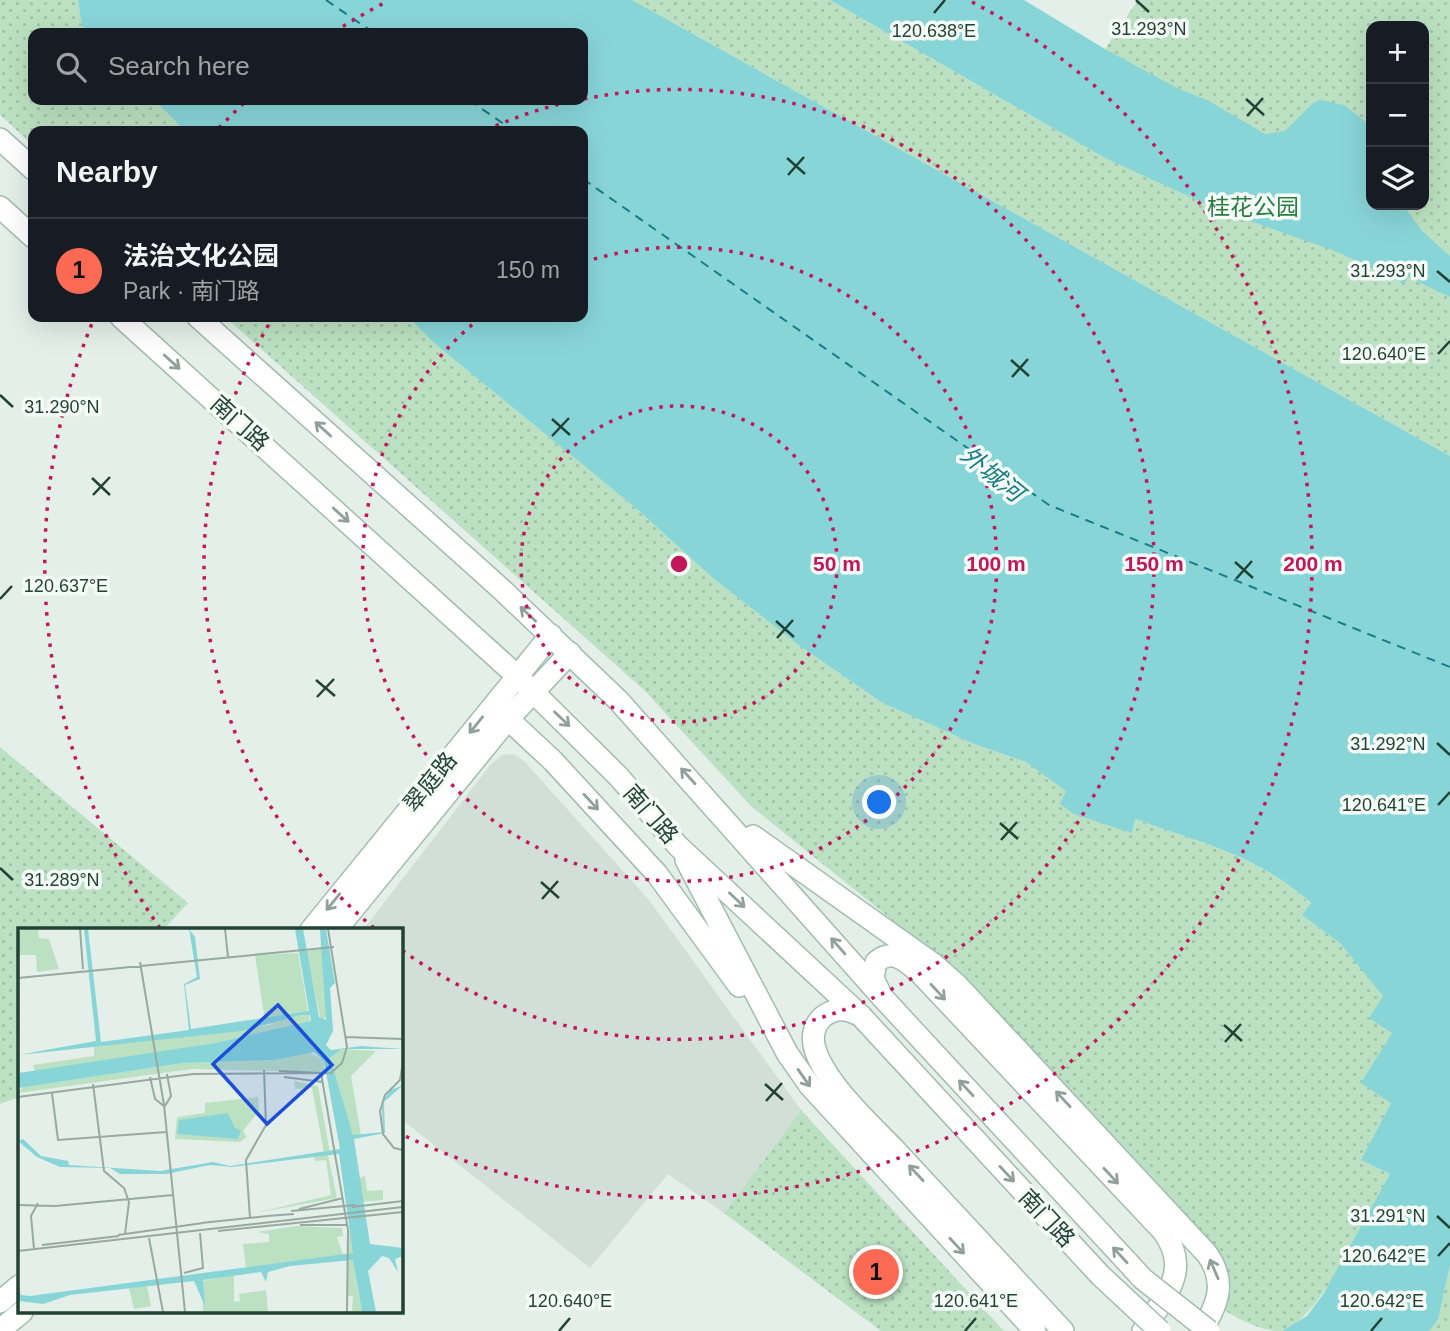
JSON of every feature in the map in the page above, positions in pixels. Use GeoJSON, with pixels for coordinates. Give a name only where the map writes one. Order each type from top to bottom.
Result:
{"type":"FeatureCollection","features":[{"type":"Feature","properties":{"kind":"main road"},"geometry":{"type":"LineString","coordinates":[[0,139],[28,164]]}},
{"type":"Feature","properties":{"kind":"main road"},"geometry":{"type":"LineString","coordinates":[[0,207],[28,232]]}},
{"type":"Feature","properties":{"kind":"main road","name":"南门路"},"geometry":{"type":"LineString","coordinates":[[127,322],[534,692],[619,777],[678,846],[861,1016],[1122,1298],[1160,1331]]}},
{"type":"Feature","properties":{"kind":"main road","name":"南门路"},"geometry":{"type":"LineString","coordinates":[[204,322],[570,653],[661,746],[883,998],[1143,1279],[1209,1331]]}},
{"type":"Feature","properties":{"kind":"main road","name":"翠庭路"},"geometry":{"type":"LineString","coordinates":[[313,928],[551,635]]}},
{"type":"Feature","properties":{"kind":"main road","name":"翠庭路"},"geometry":{"type":"LineString","coordinates":[[338,928],[508,719],[570,653]]}},
{"type":"Feature","properties":{"kind":"main road"},"geometry":{"type":"LineString","coordinates":[[508,719],[553,761],[657,874],[810,1086],[1035,1331]]}},
{"type":"Feature","properties":{"kind":"main road"},"geometry":{"type":"LineString","coordinates":[[723,814],[909,947],[957,985],[1207,1254],[1217,1274],[1219,1299],[1201,1331]]}},
{"type":"Feature","properties":{"kind":"main road"},"geometry":{"type":"LineString","coordinates":[[678,846],[787,1053]]}},
{"type":"Feature","properties":{"kind":"main road"},"geometry":{"type":"LineString","coordinates":[[883,998],[873,978],[874,967],[886,956],[898,956],[921,974],[1163,1231],[1177,1257],[1176,1274],[1143,1331]]}},
{"type":"Feature","properties":{"kind":"main road"},"geometry":{"type":"LineString","coordinates":[[861,1016],[848,1010],[837,1010],[826,1014],[817,1024],[813,1043],[825,1071],[867,1120],[1063,1331]]}},
{"type":"Feature","properties":{"kind":"main road"},"geometry":{"type":"LineString","coordinates":[[0,1302],[18,1287]]}},
{"type":"Feature","properties":{"kind":"main road"},"geometry":{"type":"LineString","coordinates":[[0,1330],[20,1314]]}},
{"type":"Feature","properties":{"kind":"shaded area"},"geometry":{"type":"Polygon","coordinates":[[[514,754],[524,761],[649,900],[801,1110],[724,1213],[668,1174],[590,1268],[402,1120],[402,928],[365,928],[491,764],[502,755],[514,754]]]}},
{"type":"Feature","properties":{"kind":"green space"},"geometry":{"type":"Polygon","coordinates":[[[0,0],[78,0],[84,28],[28,28],[28,105],[159,105],[180,126],[28,126],[28,140],[0,115],[0,0]]]}},
{"type":"Feature","properties":{"kind":"green space","name":"桂花公园"},"geometry":{"type":"Polygon","coordinates":[[[632,0],[830,0],[1105,158],[1177,89],[1105,49],[1138,0],[1450,0],[1450,456],[632,0]]]}},
{"type":"Feature","properties":{"kind":"green space"},"geometry":{"type":"Polygon","coordinates":[[[231,322],[413,322],[434,343],[638,510],[714,579],[800,646],[881,702],[974,744],[1026,762],[1132,833],[1135,819],[1228,852],[1270,873],[1311,904],[1302,915],[1341,944],[1369,976],[1383,997],[1392,1033],[1391,1103],[1361,1160],[1390,1174],[1357,1238],[1311,1309],[1295,1324],[1280,1331],[1256,1326],[1220,1308],[1231,1291],[1225,1275],[912,936],[751,806],[644,690],[231,322]]]}},
{"type":"Feature","properties":{"kind":"green space"},"geometry":{"type":"Polygon","coordinates":[[[0,747],[188,903],[165,928],[18,928],[18,1097],[0,1104],[0,747]]]}},
{"type":"Feature","properties":{"kind":"green space"},"geometry":{"type":"Polygon","coordinates":[[[801,1110],[1004,1331],[881,1331],[724,1213],[801,1110]]]}},
{"type":"Feature","properties":{"kind":"green space"},"geometry":{"type":"Polygon","coordinates":[[[1450,1265],[1450,1331],[1429,1331],[1438,1320],[1450,1265]]]}},
{"type":"Feature","properties":{"kind":"water","name":"外城河"},"geometry":{"type":"Polygon","coordinates":[[[78,0],[632,0],[1450,456],[1450,1265],[1438,1320],[1429,1331],[1282,1331],[1307,1316],[1324,1293],[1390,1174],[1361,1160],[1391,1103],[1361,1083],[1392,1033],[1369,1018],[1383,996],[1341,944],[1302,915],[1311,903],[1270,873],[1206,843],[1135,819],[1132,833],[1074,814],[1060,804],[1066,791],[1026,762],[974,744],[881,702],[800,646],[714,579],[638,510],[434,343],[413,322],[588,322],[588,126],[180,126],[159,105],[588,105],[588,28],[82,26],[78,0]]]}},
{"type":"Feature","properties":{"kind":"water"},"geometry":{"type":"Polygon","coordinates":[[[830,0],[1024,0],[1105,49],[1177,88],[1209,101],[1265,134],[1285,131],[1313,103],[1322,100],[1344,105],[1366,122],[1366,210],[1407,210],[1422,231],[1450,256],[1450,297],[1408,277],[1404,284],[1340,253],[1219,210],[1105,158],[830,0]]]}},
{"type":"Feature","properties":{"kind":"ferry route"},"geometry":{"type":"LineString","coordinates":[[326,0],[367,28]]}},
{"type":"Feature","properties":{"kind":"ferry route"},"geometry":{"type":"LineString","coordinates":[[476,105],[507,126]]}},
{"type":"Feature","properties":{"kind":"ferry route"},"geometry":{"type":"LineString","coordinates":[[588,182],[1049,505],[1450,667]]}},
{"type":"Feature","properties":{"kind":"place","name":"法治文化公园"},"geometry":{"type":"Point","coordinates":[876,1272]}}]}
